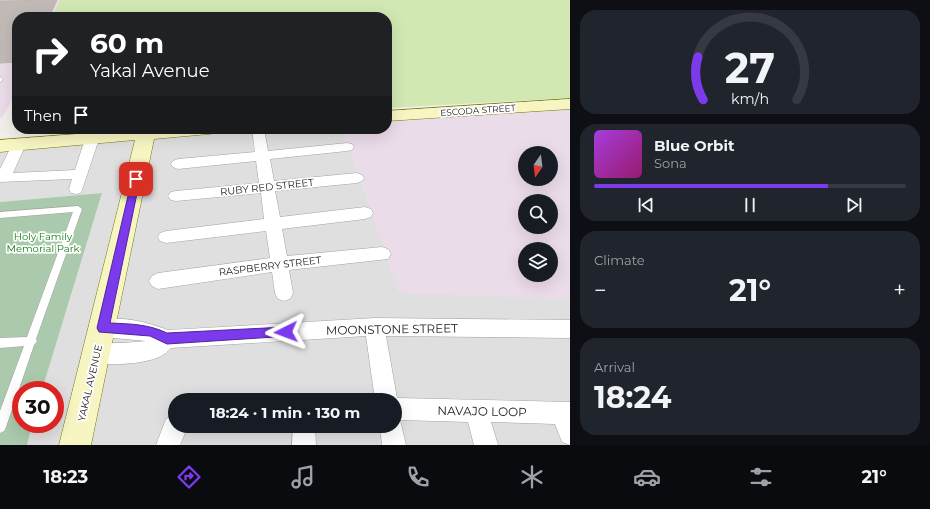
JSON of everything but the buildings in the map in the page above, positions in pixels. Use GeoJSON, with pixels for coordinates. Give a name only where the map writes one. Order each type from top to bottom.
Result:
{"type":"FeatureCollection","features":[{"type":"Feature","properties":{"kind":"street","name":"ESCODA STREET"},"geometry":{"type":"LineString","coordinates":[[392,116],[570,104]]}},
{"type":"Feature","properties":{"kind":"street"},"geometry":{"type":"LineString","coordinates":[[0,146],[146,134]]}},
{"type":"Feature","properties":{"kind":"street","name":"YAKAL AVENUE"},"geometry":{"type":"LineString","coordinates":[[75,445],[100,341],[146,134]]}},
{"type":"Feature","properties":{"kind":"street"},"geometry":{"type":"LineString","coordinates":[[259,134],[284,293]]}},
{"type":"Feature","properties":{"kind":"street"},"geometry":{"type":"LineString","coordinates":[[76,190],[92,138]]}},
{"type":"Feature","properties":{"kind":"street"},"geometry":{"type":"LineString","coordinates":[[18,144],[3,178],[81,174]]}},
{"type":"Feature","properties":{"kind":"street"},"geometry":{"type":"LineString","coordinates":[[178,164],[347,147]]}},
{"type":"Feature","properties":{"kind":"street","name":"RUBY RED STREET"},"geometry":{"type":"LineString","coordinates":[[176,196],[357,178]]}},
{"type":"Feature","properties":{"kind":"street"},"geometry":{"type":"LineString","coordinates":[[166,237],[365,213]]}},
{"type":"Feature","properties":{"kind":"street","name":"RASPBERRY STREET"},"geometry":{"type":"LineString","coordinates":[[158,281],[279,264],[382,254]]}},
{"type":"Feature","properties":{"kind":"street"},"geometry":{"type":"LineString","coordinates":[[375,327],[385,393]]}},
{"type":"Feature","properties":{"kind":"street","name":"MOONSTONE STREET"},"geometry":{"type":"LineString","coordinates":[[100,341],[130,353],[154,349],[167,339],[375,327],[570,329]]}},
{"type":"Feature","properties":{"kind":"street","name":"NAVAJO LOOP"},"geometry":{"type":"LineString","coordinates":[[402,410],[566,413]]}},
{"type":"Feature","properties":{"kind":"street"},"geometry":{"type":"LineString","coordinates":[[477,412],[486,445]]}},
{"type":"Feature","properties":{"kind":"street"},"geometry":{"type":"LineString","coordinates":[[566,413],[570,434]]}},
{"type":"Feature","properties":{"kind":"street"},"geometry":{"type":"LineString","coordinates":[[304,433],[304,445]]}},
{"type":"Feature","properties":{"kind":"street"},"geometry":{"type":"LineString","coordinates":[[392,433],[394,445]]}},
{"type":"Feature","properties":{"kind":"lane"},"geometry":{"type":"LineString","coordinates":[[0,215],[78,209],[0,427]]}},
{"type":"Feature","properties":{"kind":"lane"},"geometry":{"type":"LineString","coordinates":[[0,343],[32,341]]}},
{"type":"Feature","properties":{"kind":"shaded area"},"geometry":{"type":"Polygon","coordinates":[[[0,0],[60,0],[54,12],[12,12],[12,100],[2,118],[0,118],[0,0]]]}},
{"type":"Feature","properties":{"kind":"shaded area"},"geometry":{"type":"Polygon","coordinates":[[[570,109],[570,299],[399,293],[345,134],[392,134],[392,120],[570,109]]]}},
{"type":"Feature","properties":{"kind":"shaded area"},"geometry":{"type":"Polygon","coordinates":[[[206,134],[345,134],[399,292],[570,299],[570,445],[27,445],[30,433],[64,433],[64,381],[45,381],[102,193],[0,202],[0,150],[206,134]]]}},
{"type":"Feature","properties":{"kind":"green space"},"geometry":{"type":"Polygon","coordinates":[[[60,0],[570,0],[570,98],[392,108],[392,12],[54,12],[60,0]]]}},
{"type":"Feature","properties":{"kind":"green space","name":"Holy Family Memorial Park"},"geometry":{"type":"Polygon","coordinates":[[[102,193],[45,381],[12,381],[12,433],[30,433],[27,445],[0,445],[0,202],[102,193]]]}},
{"type":"Feature","properties":{"kind":"route"},"geometry":{"type":"LineString","coordinates":[[136,179],[103,328],[152,331],[167,339],[286,332]]}}]}
